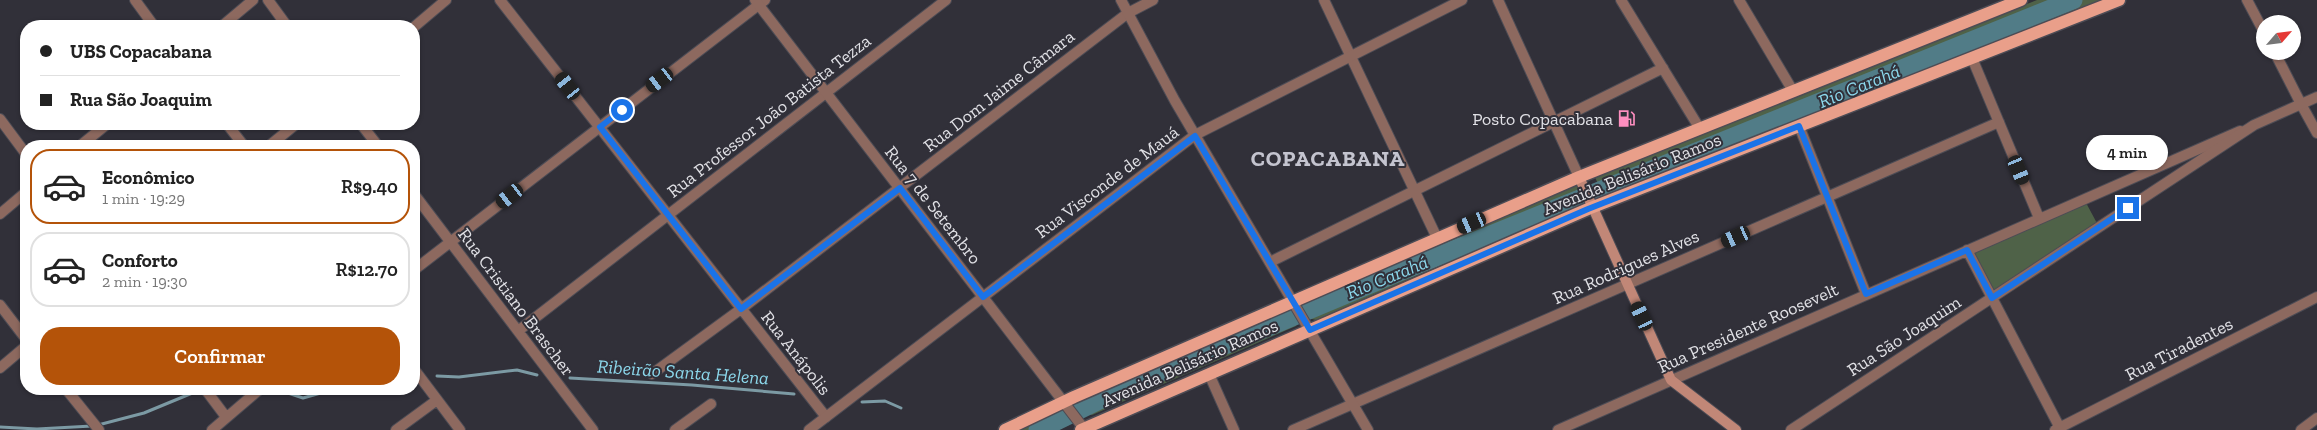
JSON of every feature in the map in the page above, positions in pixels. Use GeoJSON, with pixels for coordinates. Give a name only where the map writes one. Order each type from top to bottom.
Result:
{"type":"FeatureCollection","features":[{"type":"Feature","properties":{"kind":"main road","name":"Avenida Belisário Ramos"},"geometry":{"type":"LineString","coordinates":[[1005,430],[1066,405],[1437,238],[1700,129],[2021,0]]}},
{"type":"Feature","properties":{"kind":"main road","name":"Avenida Belisário Ramos"},"geometry":{"type":"LineString","coordinates":[[1082,427],[1209,374],[1308,326],[1591,205],[1799,126],[2119,0]]}},
{"type":"Feature","properties":{"kind":"main road"},"geometry":{"type":"LineString","coordinates":[[1580,180],[1671,380],[1736,430]]}},
{"type":"Feature","properties":{"kind":"street"},"geometry":{"type":"LineString","coordinates":[[135,0],[150,20]]}},
{"type":"Feature","properties":{"kind":"street"},"geometry":{"type":"LineString","coordinates":[[229,20],[253,0]]}},
{"type":"Feature","properties":{"kind":"street"},"geometry":{"type":"LineString","coordinates":[[268,0],[283,20]]}},
{"type":"Feature","properties":{"kind":"street"},"geometry":{"type":"LineString","coordinates":[[420,22],[446,0]]}},
{"type":"Feature","properties":{"kind":"street","name":"Rua Anápolis"},"geometry":{"type":"LineString","coordinates":[[500,0],[826,418]]}},
{"type":"Feature","properties":{"kind":"street","name":"Rua Professor João Batista Tezza"},"geometry":{"type":"LineString","coordinates":[[518,331],[946,0]]}},
{"type":"Feature","properties":{"kind":"street"},"geometry":{"type":"LineString","coordinates":[[1121,0],[1195,136],[1368,430]]}},
{"type":"Feature","properties":{"kind":"street","name":"Rua Dom Jaime Câmara"},"geometry":{"type":"LineString","coordinates":[[652,374],[741,309],[1128,13],[1153,0]]}},
{"type":"Feature","properties":{"kind":"street"},"geometry":{"type":"LineString","coordinates":[[1324,0],[1437,238]]}},
{"type":"Feature","properties":{"kind":"street","name":"Rua Visconde de Mauá"},"geometry":{"type":"LineString","coordinates":[[809,430],[1195,136],[1462,0]]}},
{"type":"Feature","properties":{"kind":"street"},"geometry":{"type":"LineString","coordinates":[[1498,0],[1580,180]]}},
{"type":"Feature","properties":{"kind":"street"},"geometry":{"type":"LineString","coordinates":[[1622,0],[1700,129]]}},
{"type":"Feature","properties":{"kind":"street"},"geometry":{"type":"LineString","coordinates":[[1739,0],[1794,91]]}},
{"type":"Feature","properties":{"kind":"street"},"geometry":{"type":"LineString","coordinates":[[2247,0],[2256,17]]}},
{"type":"Feature","properties":{"kind":"street"},"geometry":{"type":"LineString","coordinates":[[420,265],[759,2]]}},
{"type":"Feature","properties":{"kind":"street","name":"Rua 7 de Setembro"},"geometry":{"type":"LineString","coordinates":[[759,2],[826,93],[1082,427]]}},
{"type":"Feature","properties":{"kind":"street"},"geometry":{"type":"LineString","coordinates":[[1972,58],[2039,218]]}},
{"type":"Feature","properties":{"kind":"street"},"geometry":{"type":"LineString","coordinates":[[2279,60],[2317,133]]}},
{"type":"Feature","properties":{"kind":"street"},"geometry":{"type":"LineString","coordinates":[[1270,262],[1663,68]]}},
{"type":"Feature","properties":{"kind":"street","name":"Rua São Joaquim"},"geometry":{"type":"LineString","coordinates":[[1791,430],[2254,125],[2317,97]]}},
{"type":"Feature","properties":{"kind":"street"},"geometry":{"type":"LineString","coordinates":[[0,119],[20,146]]}},
{"type":"Feature","properties":{"kind":"street","name":"Rua Rodrigues Alves"},"geometry":{"type":"LineString","coordinates":[[1293,430],[1999,122]]}},
{"type":"Feature","properties":{"kind":"street","name":"Rua Presidente Roosevelt"},"geometry":{"type":"LineString","coordinates":[[1558,430],[2254,125]]}},
{"type":"Feature","properties":{"kind":"street"},"geometry":{"type":"LineString","coordinates":[[1799,126],[1866,294]]}},
{"type":"Feature","properties":{"kind":"street"},"geometry":{"type":"LineString","coordinates":[[87,140],[100,130]]}},
{"type":"Feature","properties":{"kind":"street"},"geometry":{"type":"LineString","coordinates":[[232,130],[239,140]]}},
{"type":"Feature","properties":{"kind":"street"},"geometry":{"type":"LineString","coordinates":[[276,140],[289,130]]}},
{"type":"Feature","properties":{"kind":"street"},"geometry":{"type":"LineString","coordinates":[[366,130],[373,140]]}},
{"type":"Feature","properties":{"kind":"street"},"geometry":{"type":"LineString","coordinates":[[0,214],[20,197]]}},
{"type":"Feature","properties":{"kind":"street","name":"Rua Cristiano Brascher"},"geometry":{"type":"LineString","coordinates":[[420,202],[593,430]]}},
{"type":"Feature","properties":{"kind":"street"},"geometry":{"type":"LineString","coordinates":[[1967,250],[2059,429]]}},
{"type":"Feature","properties":{"kind":"street","name":"Rua Tiradentes"},"geometry":{"type":"LineString","coordinates":[[2059,429],[2317,297]]}},
{"type":"Feature","properties":{"kind":"street"},"geometry":{"type":"LineString","coordinates":[[0,305],[20,331]]}},
{"type":"Feature","properties":{"kind":"street"},"geometry":{"type":"LineString","coordinates":[[0,368],[20,351]]}},
{"type":"Feature","properties":{"kind":"street"},"geometry":{"type":"LineString","coordinates":[[1209,374],[1234,430]]}},
{"type":"Feature","properties":{"kind":"street"},"geometry":{"type":"LineString","coordinates":[[420,377],[460,430]]}},
{"type":"Feature","properties":{"kind":"street"},"geometry":{"type":"LineString","coordinates":[[71,395],[99,430]]}},
{"type":"Feature","properties":{"kind":"street"},"geometry":{"type":"LineString","coordinates":[[209,395],[226,417]]}},
{"type":"Feature","properties":{"kind":"street"},"geometry":{"type":"LineString","coordinates":[[212,430],[253,395]]}},
{"type":"Feature","properties":{"kind":"street"},"geometry":{"type":"LineString","coordinates":[[396,430],[437,400]]}},
{"type":"Feature","properties":{"kind":"street"},"geometry":{"type":"LineString","coordinates":[[675,430],[711,404]]}},
{"type":"Feature","properties":{"kind":"street"},"geometry":{"type":"LineString","coordinates":[[2301,430],[2317,418]]}},
{"type":"Feature","properties":{"kind":"green space"},"geometry":{"type":"Polygon","coordinates":[[[2037,0],[2101,0],[1603,196],[1595,177],[2037,0]]]}},
{"type":"Feature","properties":{"kind":"green space"},"geometry":{"type":"Polygon","coordinates":[[[1580,182],[1588,200],[1316,320],[1312,319],[1303,302],[1580,182]]]}},
{"type":"Feature","properties":{"kind":"green space"},"geometry":{"type":"Polygon","coordinates":[[[2084,199],[2099,227],[1992,298],[1967,250],[2084,199]]]}},
{"type":"Feature","properties":{"kind":"green space"},"geometry":{"type":"Polygon","coordinates":[[[1287,309],[1291,310],[1297,323],[1296,326],[1092,415],[1088,414],[1080,404],[1082,401],[1287,309]]]}},
{"type":"Feature","properties":{"kind":"green space"},"geometry":{"type":"Polygon","coordinates":[[[1060,408],[1069,425],[1058,430],[1015,430],[1060,408]]]}},
{"type":"Feature","properties":{"kind":"waterway","name":"Rio Carahá"},"geometry":{"type":"LineString","coordinates":[[1038,430],[1132,384],[1399,272],[2073,0]]}},
{"type":"Feature","properties":{"kind":"waterway","name":"Ribeirão Santa Helena"},"geometry":{"type":"LineString","coordinates":[[437,376],[459,377],[517,370],[537,375]]}},
{"type":"Feature","properties":{"kind":"waterway","name":"Ribeirão Santa Helena"},"geometry":{"type":"LineString","coordinates":[[570,378],[692,385],[794,394]]}},
{"type":"Feature","properties":{"kind":"waterway","name":"Ribeirão Santa Helena"},"geometry":{"type":"LineString","coordinates":[[98,425],[144,413],[188,395]]}},
{"type":"Feature","properties":{"kind":"waterway","name":"Ribeirão Santa Helena"},"geometry":{"type":"LineString","coordinates":[[294,395],[303,398],[314,395]]}},
{"type":"Feature","properties":{"kind":"waterway","name":"Ribeirão Santa Helena"},"geometry":{"type":"LineString","coordinates":[[862,402],[885,401],[901,408]]}},
{"type":"Feature","properties":{"kind":"waterway","name":"Ribeirão Santa Helena"},"geometry":{"type":"LineString","coordinates":[[0,427],[37,429],[92,426]]}},
{"type":"Feature","properties":{"kind":"place","name":"Posto Copacabana"},"geometry":{"type":"Point","coordinates":[1627,119]}},
{"type":"Feature","properties":{"kind":"district","name":"COPACABANA"},"geometry":{"type":"Point","coordinates":[1328,158]}},
{"type":"Feature","properties":{"kind":"route"},"geometry":{"type":"LineString","coordinates":[[622,110],[600,127],[741,309],[900,188],[983,297],[1195,136],[1310,330],[1588,209],[1799,126],[1866,294],[1967,250],[1992,298],[2128,208]]}}]}
